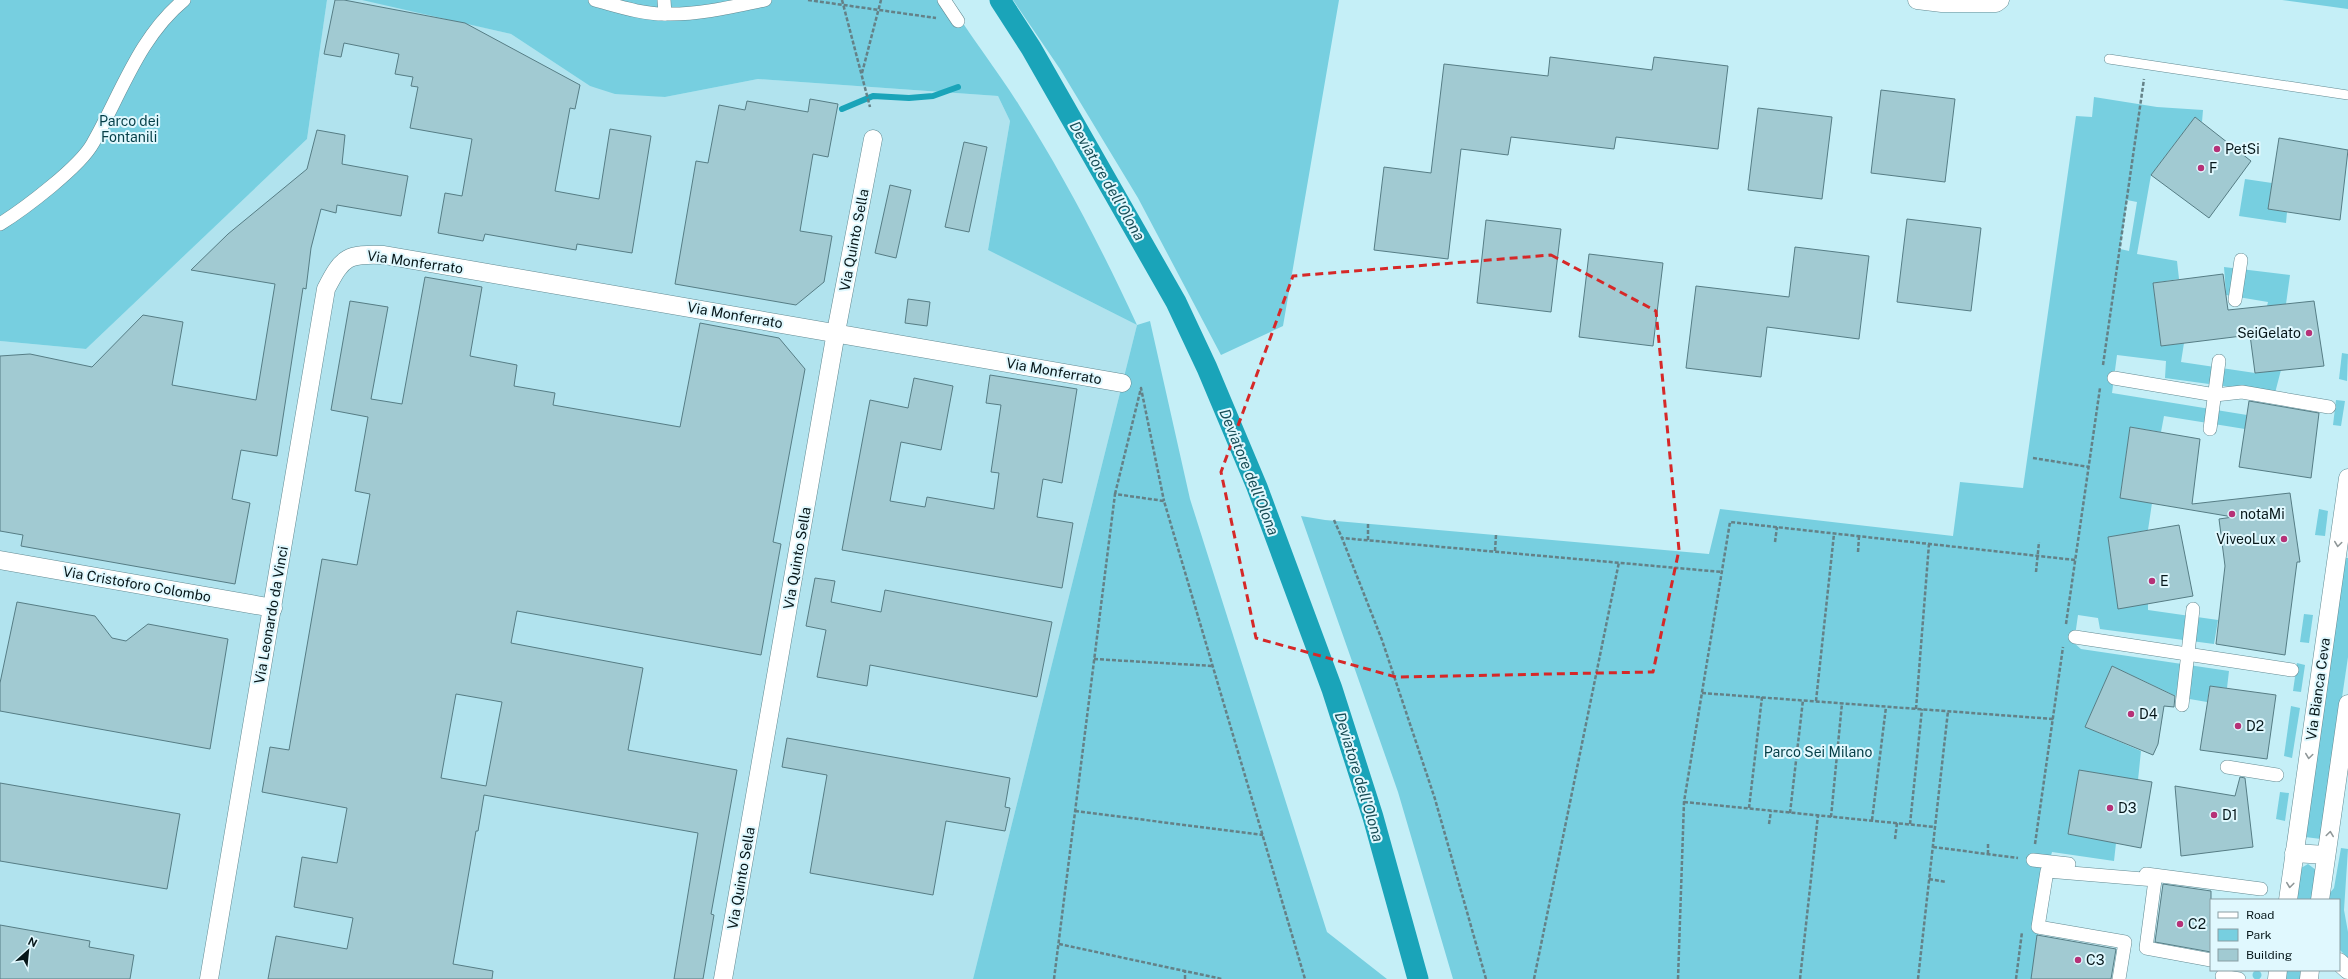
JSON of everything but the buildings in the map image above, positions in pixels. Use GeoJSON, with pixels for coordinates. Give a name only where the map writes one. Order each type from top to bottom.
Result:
{"type":"FeatureCollection","features":[{"type":"Feature","properties":{"kind":"street"},"geometry":{"type":"LineString","coordinates":[[0,224],[18,213],[65,173],[93,144],[136,60],[167,14],[184,0]]}},
{"type":"Feature","properties":{"kind":"street"},"geometry":{"type":"LineString","coordinates":[[595,0],[635,11],[664,14],[722,10],[765,0]]}},
{"type":"Feature","properties":{"kind":"street"},"geometry":{"type":"LineString","coordinates":[[664,0],[664,14]]}},
{"type":"Feature","properties":{"kind":"street"},"geometry":{"type":"LineString","coordinates":[[944,0],[958,21]]}},
{"type":"Feature","properties":{"kind":"street"},"geometry":{"type":"LineString","coordinates":[[1917,0],[1942,3],[1996,3],[2000,0]]}},
{"type":"Feature","properties":{"kind":"street","name":"Via Quinto Sella"},"geometry":{"type":"LineString","coordinates":[[723,979],[836,332],[873,139]]}},
{"type":"Feature","properties":{"kind":"street","name":"Via Monferrato"},"geometry":{"type":"LineString","coordinates":[[347,258],[360,254],[384,254],[1122,383]]}},
{"type":"Feature","properties":{"kind":"street","name":"Via Leonardo da Vinci"},"geometry":{"type":"LineString","coordinates":[[209,979],[326,289],[335,272],[347,258]]}},
{"type":"Feature","properties":{"kind":"street"},"geometry":{"type":"LineString","coordinates":[[2235,298],[2240,265]]}},
{"type":"Feature","properties":{"kind":"street"},"geometry":{"type":"LineString","coordinates":[[2211,427],[2219,365]]}},
{"type":"Feature","properties":{"kind":"street"},"geometry":{"type":"LineString","coordinates":[[2114,378],[2242,392],[2329,407]]}},
{"type":"Feature","properties":{"kind":"street","name":"Via Bianca Ceva"},"geometry":{"type":"LineString","coordinates":[[2288,899],[2348,478]]}},
{"type":"Feature","properties":{"kind":"street","name":"Via Cristoforo Colombo"},"geometry":{"type":"LineString","coordinates":[[0,560],[273,608]]}},
{"type":"Feature","properties":{"kind":"street"},"geometry":{"type":"LineString","coordinates":[[2182,702],[2192,613]]}},
{"type":"Feature","properties":{"kind":"street"},"geometry":{"type":"LineString","coordinates":[[2068,636],[2187,660],[2292,670]]}},
{"type":"Feature","properties":{"kind":"street"},"geometry":{"type":"LineString","coordinates":[[2320,899],[2348,704]]}},
{"type":"Feature","properties":{"kind":"street"},"geometry":{"type":"LineString","coordinates":[[2227,767],[2277,775]]}},
{"type":"Feature","properties":{"kind":"street"},"geometry":{"type":"LineString","coordinates":[[2294,853],[2326,855]]}},
{"type":"Feature","properties":{"kind":"street"},"geometry":{"type":"LineString","coordinates":[[2033,860],[2261,888]]}},
{"type":"Feature","properties":{"kind":"street"},"geometry":{"type":"LineString","coordinates":[[2119,979],[2125,942],[2038,927],[2046,871],[2155,880],[2146,948],[2210,960]]}},
{"type":"Feature","properties":{"kind":"street"},"geometry":{"type":"LineString","coordinates":[[2340,963],[2348,970]]}},
{"type":"Feature","properties":{"kind":"lane"},"geometry":{"type":"LineString","coordinates":[[2109,59],[2348,95]]}},
{"type":"Feature","properties":{"kind":"path"},"geometry":{"type":"LineString","coordinates":[[808,0],[958,21]]}},
{"type":"Feature","properties":{"kind":"path"},"geometry":{"type":"LineString","coordinates":[[842,0],[870,107]]}},
{"type":"Feature","properties":{"kind":"path"},"geometry":{"type":"LineString","coordinates":[[862,73],[881,0]]}},
{"type":"Feature","properties":{"kind":"path"},"geometry":{"type":"LineString","coordinates":[[2103,368],[2146,64]]}},
{"type":"Feature","properties":{"kind":"path"},"geometry":{"type":"LineString","coordinates":[[1933,847],[2033,860],[2053,719],[2068,636],[2075,560],[2101,383]]}},
{"type":"Feature","properties":{"kind":"path"},"geometry":{"type":"LineString","coordinates":[[1054,979],[1115,494],[1141,388],[1164,501],[1305,979]]}},
{"type":"Feature","properties":{"kind":"path"},"geometry":{"type":"LineString","coordinates":[[2033,458],[2089,467]]}},
{"type":"Feature","properties":{"kind":"path"},"geometry":{"type":"LineString","coordinates":[[1115,494],[1164,501]]}},
{"type":"Feature","properties":{"kind":"path"},"geometry":{"type":"LineString","coordinates":[[1334,520],[1382,640],[1436,799],[1486,979]]}},
{"type":"Feature","properties":{"kind":"path"},"geometry":{"type":"LineString","coordinates":[[1678,979],[1684,802],[1730,522],[2075,560]]}},
{"type":"Feature","properties":{"kind":"path"},"geometry":{"type":"LineString","coordinates":[[1368,524],[1368,540]]}},
{"type":"Feature","properties":{"kind":"path"},"geometry":{"type":"LineString","coordinates":[[1775,542],[1777,527]]}},
{"type":"Feature","properties":{"kind":"path"},"geometry":{"type":"LineString","coordinates":[[1816,701],[1834,534]]}},
{"type":"Feature","properties":{"kind":"path"},"geometry":{"type":"LineString","coordinates":[[1495,551],[1496,535]]}},
{"type":"Feature","properties":{"kind":"path"},"geometry":{"type":"LineString","coordinates":[[1858,552],[1859,536]]}},
{"type":"Feature","properties":{"kind":"path"},"geometry":{"type":"LineString","coordinates":[[1342,538],[1722,572]]}},
{"type":"Feature","properties":{"kind":"path"},"geometry":{"type":"LineString","coordinates":[[2036,572],[2039,542]]}},
{"type":"Feature","properties":{"kind":"path"},"geometry":{"type":"LineString","coordinates":[[1916,709],[1929,544]]}},
{"type":"Feature","properties":{"kind":"path"},"geometry":{"type":"LineString","coordinates":[[1534,979],[1619,562]]}},
{"type":"Feature","properties":{"kind":"path"},"geometry":{"type":"LineString","coordinates":[[1094,659],[1213,666]]}},
{"type":"Feature","properties":{"kind":"path"},"geometry":{"type":"LineString","coordinates":[[1702,693],[2053,719]]}},
{"type":"Feature","properties":{"kind":"path"},"geometry":{"type":"LineString","coordinates":[[1749,808],[1762,697]]}},
{"type":"Feature","properties":{"kind":"path"},"geometry":{"type":"LineString","coordinates":[[1790,813],[1804,700]]}},
{"type":"Feature","properties":{"kind":"path"},"geometry":{"type":"LineString","coordinates":[[1831,817],[1842,703]]}},
{"type":"Feature","properties":{"kind":"path"},"geometry":{"type":"LineString","coordinates":[[1872,820],[1886,706]]}},
{"type":"Feature","properties":{"kind":"path"},"geometry":{"type":"LineString","coordinates":[[1910,824],[1922,709]]}},
{"type":"Feature","properties":{"kind":"path"},"geometry":{"type":"LineString","coordinates":[[1918,979],[1948,711]]}},
{"type":"Feature","properties":{"kind":"path"},"geometry":{"type":"LineString","coordinates":[[1684,802],[1935,827]]}},
{"type":"Feature","properties":{"kind":"path"},"geometry":{"type":"LineString","coordinates":[[1075,811],[1262,835]]}},
{"type":"Feature","properties":{"kind":"path"},"geometry":{"type":"LineString","coordinates":[[1769,824],[1770,811]]}},
{"type":"Feature","properties":{"kind":"path"},"geometry":{"type":"LineString","coordinates":[[1800,979],[1818,815]]}},
{"type":"Feature","properties":{"kind":"path"},"geometry":{"type":"LineString","coordinates":[[1895,839],[1898,823]]}},
{"type":"Feature","properties":{"kind":"path"},"geometry":{"type":"LineString","coordinates":[[1988,844],[1988,854]]}},
{"type":"Feature","properties":{"kind":"path"},"geometry":{"type":"LineString","coordinates":[[1929,879],[1946,882]]}},
{"type":"Feature","properties":{"kind":"path"},"geometry":{"type":"LineString","coordinates":[[1059,944],[1222,979]]}},
{"type":"Feature","properties":{"kind":"path"},"geometry":{"type":"LineString","coordinates":[[1185,971],[1185,979]]}},
{"type":"Feature","properties":{"kind":"highlighted area"},"geometry":{"type":"Polygon","coordinates":[[[1551,255],[1656,311],[1679,550],[1653,672],[1396,677],[1256,638],[1221,472],[1293,276],[1551,255]]]}},
{"type":"Feature","properties":{"kind":"shaded area"},"geometry":{"type":"Polygon","coordinates":[[[327,0],[366,0],[511,34],[590,86],[665,97],[758,79],[998,96],[1010,121],[988,250],[1137,325],[973,979],[0,979],[0,341],[86,349],[307,139],[327,0]]]}},
{"type":"Feature","properties":{"kind":"green space","name":"Parco dei Fontanili"},"geometry":{"type":"Polygon","coordinates":[[[0,0],[327,0],[307,139],[86,349],[0,341],[0,0]]]}},
{"type":"Feature","properties":{"kind":"green space"},"geometry":{"type":"Polygon","coordinates":[[[362,0],[948,0],[965,27],[1011,92],[1052,159],[1096,241],[1137,325],[988,250],[1010,121],[998,96],[758,79],[665,97],[615,94],[590,86],[511,34],[362,0]]]}},
{"type":"Feature","properties":{"kind":"green space"},"geometry":{"type":"Polygon","coordinates":[[[1013,0],[1339,0],[1283,326],[1221,355],[1138,198],[1060,69],[1013,0]]]}},
{"type":"Feature","properties":{"kind":"green space"},"geometry":{"type":"Polygon","coordinates":[[[2282,0],[2348,0],[2348,9],[2282,0]]]}},
{"type":"Feature","properties":{"kind":"green space","name":"Parco Sei Milano"},"geometry":{"type":"Polygon","coordinates":[[[2094,97],[2157,107],[2203,110],[2202,122],[2195,117],[2151,175],[2137,254],[2177,261],[2179,279],[2153,283],[2161,346],[2184,343],[2181,362],[2255,373],[2281,370],[2275,393],[2165,378],[2166,361],[2117,355],[2112,393],[2247,415],[2245,429],[2164,416],[2161,432],[2130,427],[2120,497],[2152,503],[2148,530],[2108,537],[2118,609],[2148,603],[2148,610],[2218,620],[2214,644],[2100,629],[2098,618],[2078,615],[2074,643],[2081,649],[2229,671],[2227,688],[2210,686],[2207,702],[2178,697],[2112,666],[2085,727],[2141,751],[2138,780],[2079,770],[2068,834],[2116,843],[2114,861],[2052,852],[2047,871],[2032,979],[1453,979],[1398,792],[1301,516],[1325,520],[1709,554],[1720,509],[1953,536],[1960,482],[2023,488],[2076,116],[2092,117],[2094,97]],[[2127,200],[2120,249],[2129,251],[2137,202],[2127,200]]]}},
{"type":"Feature","properties":{"kind":"green space"},"geometry":{"type":"Polygon","coordinates":[[[2245,179],[2272,183],[2268,209],[2287,212],[2286,223],[2239,216],[2245,179]]]}},
{"type":"Feature","properties":{"kind":"green space"},"geometry":{"type":"Polygon","coordinates":[[[2224,267],[2290,275],[2286,304],[2267,306],[2268,302],[2226,295],[2224,267]]]}},
{"type":"Feature","properties":{"kind":"green space"},"geometry":{"type":"Polygon","coordinates":[[[1150,321],[1190,499],[1327,932],[1387,979],[973,979],[1137,325],[1150,321]]]}},
{"type":"Feature","properties":{"kind":"green space"},"geometry":{"type":"Polygon","coordinates":[[[2342,353],[2348,354],[2347,381],[2339,379],[2342,353]]]}},
{"type":"Feature","properties":{"kind":"green space"},"geometry":{"type":"Polygon","coordinates":[[[2336,400],[2345,401],[2341,426],[2333,425],[2336,400]]]}},
{"type":"Feature","properties":{"kind":"green space"},"geometry":{"type":"Polygon","coordinates":[[[2319,509],[2328,511],[2325,536],[2315,535],[2319,509]]]}},
{"type":"Feature","properties":{"kind":"green space"},"geometry":{"type":"Polygon","coordinates":[[[2345,558],[2348,558],[2348,657],[2321,839],[2305,837],[2345,558]]]}},
{"type":"Feature","properties":{"kind":"green space"},"geometry":{"type":"Polygon","coordinates":[[[2304,614],[2313,615],[2309,643],[2300,642],[2304,614]]]}},
{"type":"Feature","properties":{"kind":"green space"},"geometry":{"type":"Polygon","coordinates":[[[2297,663],[2305,665],[2301,692],[2293,691],[2297,663]]]}},
{"type":"Feature","properties":{"kind":"green space"},"geometry":{"type":"Polygon","coordinates":[[[2291,706],[2300,708],[2292,758],[2284,756],[2291,706]]]}},
{"type":"Feature","properties":{"kind":"green space"},"geometry":{"type":"Polygon","coordinates":[[[2280,792],[2289,793],[2285,821],[2276,819],[2280,792]]]}},
{"type":"Feature","properties":{"kind":"green space"},"geometry":{"type":"Polygon","coordinates":[[[2341,848],[2348,849],[2344,910],[2348,932],[2348,958],[2340,950],[2340,899],[2328,899],[2329,894],[2334,888],[2341,848]]]}},
{"type":"Feature","properties":{"kind":"green space"},"geometry":{"type":"Polygon","coordinates":[[[2308,864],[2316,870],[2313,899],[2294,899],[2301,868],[2308,864]]]}},
{"type":"Feature","properties":{"kind":"green space"},"geometry":{"type":"Polygon","coordinates":[[[2255,971],[2259,971],[2261,973],[2261,977],[2257,980],[2252,975],[2255,971]]]}},
{"type":"Feature","properties":{"kind":"green space"},"geometry":{"type":"Polygon","coordinates":[[[2285,971],[2303,971],[2302,979],[2284,979],[2285,971]]]}},
{"type":"Feature","properties":{"kind":"waterway","name":"Deviatore dell'Olona"},"geometry":{"type":"LineString","coordinates":[[1000,0],[1031,48],[1176,302],[1207,368],[1257,487],[1332,689],[1373,817],[1418,979]]}},
{"type":"Feature","properties":{"kind":"waterway"},"geometry":{"type":"LineString","coordinates":[[842,109],[873,96],[909,98],[933,96],[958,87]]}},
{"type":"Feature","properties":{"kind":"place","name":"PetSi"},"geometry":{"type":"Point","coordinates":[2217,149]}},
{"type":"Feature","properties":{"kind":"place","name":"F"},"geometry":{"type":"Point","coordinates":[2201,168]}},
{"type":"Feature","properties":{"kind":"place","name":"SeiGelato"},"geometry":{"type":"Point","coordinates":[2309,333]}},
{"type":"Feature","properties":{"kind":"place","name":"notaMi"},"geometry":{"type":"Point","coordinates":[2232,514]}},
{"type":"Feature","properties":{"kind":"place","name":"ViveoLux"},"geometry":{"type":"Point","coordinates":[2284,539]}},
{"type":"Feature","properties":{"kind":"place","name":"E"},"geometry":{"type":"Point","coordinates":[2152,581]}},
{"type":"Feature","properties":{"kind":"place","name":"D4"},"geometry":{"type":"Point","coordinates":[2131,714]}},
{"type":"Feature","properties":{"kind":"place","name":"D2"},"geometry":{"type":"Point","coordinates":[2238,726]}},
{"type":"Feature","properties":{"kind":"place","name":"D3"},"geometry":{"type":"Point","coordinates":[2110,808]}},
{"type":"Feature","properties":{"kind":"place","name":"D1"},"geometry":{"type":"Point","coordinates":[2214,815]}},
{"type":"Feature","properties":{"kind":"place","name":"C2"},"geometry":{"type":"Point","coordinates":[2180,924]}},
{"type":"Feature","properties":{"kind":"place","name":"C3"},"geometry":{"type":"Point","coordinates":[2078,960]}}]}
